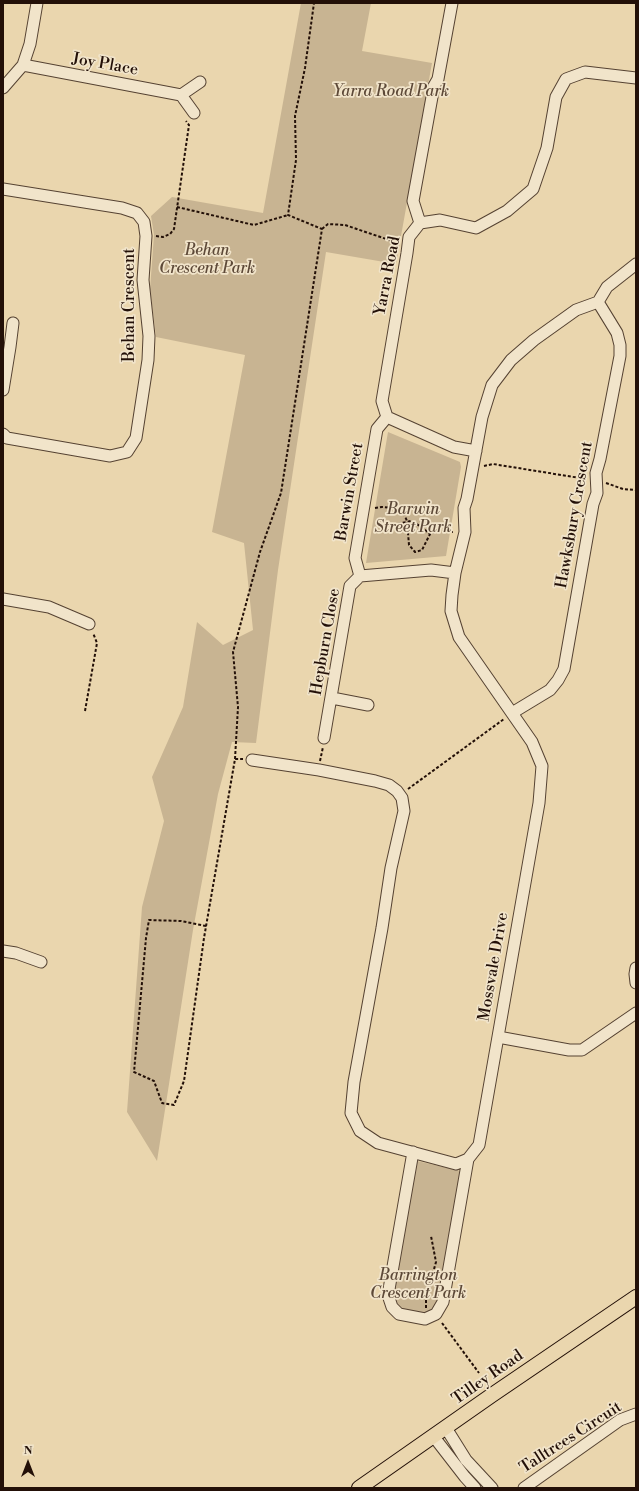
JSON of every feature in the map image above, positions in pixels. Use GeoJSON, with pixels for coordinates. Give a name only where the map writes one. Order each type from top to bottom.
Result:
{"type":"FeatureCollection","features":[{"type":"Feature","properties":{"kind":"main road","name":"Tilley Road"},"geometry":{"type":"LineString","coordinates":[[359,1488],[636,1297]]}},
{"type":"Feature","properties":{"kind":"street"},"geometry":{"type":"LineString","coordinates":[[3,88],[23,65],[30,44],[37,3]]}},
{"type":"Feature","properties":{"kind":"street","name":"Yarra Road"},"geometry":{"type":"LineString","coordinates":[[387,417],[382,401],[409,237],[420,223],[413,201],[434,86],[438,79],[452,3]]}},
{"type":"Feature","properties":{"kind":"street","name":"Joy Place"},"geometry":{"type":"LineString","coordinates":[[23,65],[181,95]]}},
{"type":"Feature","properties":{"kind":"street"},"geometry":{"type":"LineString","coordinates":[[420,223],[440,220],[476,228],[507,212],[533,189],[547,148],[556,97],[566,79],[585,72],[636,78]]}},
{"type":"Feature","properties":{"kind":"street"},"geometry":{"type":"LineString","coordinates":[[192,110],[181,95],[200,82]]}},
{"type":"Feature","properties":{"kind":"street","name":"Behan Crescent"},"geometry":{"type":"LineString","coordinates":[[3,189],[122,208],[137,213],[144,222],[146,236],[143,280],[148,336],[148,360],[136,438],[127,452],[110,456],[7,438],[3,434]]}},
{"type":"Feature","properties":{"kind":"street"},"geometry":{"type":"LineString","coordinates":[[598,302],[606,287],[636,264]]}},
{"type":"Feature","properties":{"kind":"street","name":"Mossvale Drive"},"geometry":{"type":"LineString","coordinates":[[468,1159],[479,1145],[540,803],[542,766],[532,742],[459,637],[451,611],[455,573],[465,532],[464,508],[467,500],[482,417],[492,385],[511,360],[534,340],[576,310],[598,302]]}},
{"type":"Feature","properties":{"kind":"street","name":"Hawksbury Crescent"},"geometry":{"type":"LineString","coordinates":[[512,713],[550,690],[564,669],[593,504],[597,493],[596,473],[620,356],[620,345],[616,333],[598,302]]}},
{"type":"Feature","properties":{"kind":"street"},"geometry":{"type":"LineString","coordinates":[[3,390],[13,323]]}},
{"type":"Feature","properties":{"kind":"street"},"geometry":{"type":"LineString","coordinates":[[387,417],[454,447],[476,451]]}},
{"type":"Feature","properties":{"kind":"street","name":"Barwin Street"},"geometry":{"type":"LineString","coordinates":[[360,576],[355,558],[377,429],[387,417]]}},
{"type":"Feature","properties":{"kind":"street","name":"Hepburn Close"},"geometry":{"type":"LineString","coordinates":[[324,738],[350,586],[360,576],[431,570],[455,573]]}},
{"type":"Feature","properties":{"kind":"street"},"geometry":{"type":"LineString","coordinates":[[3,599],[49,607],[89,624]]}},
{"type":"Feature","properties":{"kind":"street"},"geometry":{"type":"LineString","coordinates":[[332,698],[368,704]]}},
{"type":"Feature","properties":{"kind":"street"},"geometry":{"type":"LineString","coordinates":[[252,760],[319,770],[389,785],[397,790],[402,798],[404,811],[391,868],[354,1082],[351,1113],[360,1131],[378,1143],[456,1164],[468,1159]]}},
{"type":"Feature","properties":{"kind":"street"},"geometry":{"type":"LineString","coordinates":[[3,951],[16,953],[41,962]]}},
{"type":"Feature","properties":{"kind":"street"},"geometry":{"type":"LineString","coordinates":[[636,968],[636,983]]}},
{"type":"Feature","properties":{"kind":"street"},"geometry":{"type":"LineString","coordinates":[[498,1037],[569,1050],[582,1050],[636,1013]]}},
{"type":"Feature","properties":{"kind":"street"},"geometry":{"type":"LineString","coordinates":[[413,1152],[388,1295],[392,1307],[399,1314],[426,1319],[436,1314],[443,1302],[468,1159]]}},
{"type":"Feature","properties":{"kind":"street","name":"Talltrees Circuit"},"geometry":{"type":"LineString","coordinates":[[524,1488],[620,1420],[636,1414]]}},
{"type":"Feature","properties":{"kind":"street"},"geometry":{"type":"LineString","coordinates":[[446,1428],[466,1460],[492,1488]]}},
{"type":"Feature","properties":{"kind":"street"},"geometry":{"type":"LineString","coordinates":[[434,1437],[475,1488]]}},
{"type":"Feature","properties":{"kind":"path"},"geometry":{"type":"LineString","coordinates":[[288,215],[296,160],[295,116],[305,68],[314,3]]}},
{"type":"Feature","properties":{"kind":"path"},"geometry":{"type":"LineString","coordinates":[[146,236],[163,237],[170,234],[174,229],[189,126],[181,114],[192,110]]}},
{"type":"Feature","properties":{"kind":"path"},"geometry":{"type":"LineString","coordinates":[[177,207],[254,225],[288,215],[322,229]]}},
{"type":"Feature","properties":{"kind":"path"},"geometry":{"type":"LineString","coordinates":[[206,926],[181,921],[150,920],[146,938],[134,1072],[154,1081],[162,1103],[174,1105],[184,1081],[206,926],[235,759],[238,707],[233,652],[260,552],[281,493],[322,229],[328,224],[345,224],[408,246]]}},
{"type":"Feature","properties":{"kind":"path"},"geometry":{"type":"LineString","coordinates":[[479,468],[492,464],[593,480]]}},
{"type":"Feature","properties":{"kind":"path"},"geometry":{"type":"LineString","coordinates":[[603,482],[623,489],[636,490]]}},
{"type":"Feature","properties":{"kind":"path"},"geometry":{"type":"LineString","coordinates":[[364,509],[382,507],[396,508],[404,514],[407,521],[409,546],[416,552],[422,550],[430,534],[437,531],[453,532]]}},
{"type":"Feature","properties":{"kind":"path"},"geometry":{"type":"LineString","coordinates":[[393,525],[407,521],[415,523],[430,534]]}},
{"type":"Feature","properties":{"kind":"path"},"geometry":{"type":"LineString","coordinates":[[85,712],[97,643],[89,624]]}},
{"type":"Feature","properties":{"kind":"path"},"geometry":{"type":"LineString","coordinates":[[408,789],[512,713]]}},
{"type":"Feature","properties":{"kind":"path"},"geometry":{"type":"LineString","coordinates":[[319,770],[324,738]]}},
{"type":"Feature","properties":{"kind":"path"},"geometry":{"type":"LineString","coordinates":[[235,759],[252,760]]}},
{"type":"Feature","properties":{"kind":"path"},"geometry":{"type":"LineString","coordinates":[[426,1319],[426,1298],[436,1262],[431,1236]]}},
{"type":"Feature","properties":{"kind":"path"},"geometry":{"type":"LineString","coordinates":[[436,1314],[479,1373]]}},
{"type":"Feature","properties":{"kind":"green space"},"geometry":{"type":"Polygon","coordinates":[[[301,3],[371,3],[362,51],[432,63],[396,264],[326,252],[278,570],[256,743],[232,742],[218,794],[193,930],[157,1161],[127,1112],[142,907],[164,821],[152,777],[183,707],[197,622],[223,645],[253,630],[244,543],[212,532],[245,355],[156,337],[150,289],[154,235],[151,216],[172,197],[263,213],[301,3]]]}},
{"type":"Feature","properties":{"kind":"green space","name":"Barwin Street Park"},"geometry":{"type":"Polygon","coordinates":[[[388,432],[460,462],[461,467],[446,556],[366,563],[388,432]]]}},
{"type":"Feature","properties":{"kind":"green space","name":"Barrington Crescent Park"},"geometry":{"type":"Polygon","coordinates":[[[417,1161],[461,1171],[438,1303],[432,1311],[425,1313],[402,1309],[395,1305],[393,1296],[417,1161]]]}},
{"type":"Feature","properties":{"kind":"park label","name":"Yarra Road Park"},"geometry":{"type":"Point","coordinates":[391,92]}},
{"type":"Feature","properties":{"kind":"park label","name":"Behan Crescent Park"},"geometry":{"type":"Point","coordinates":[207,260]}}]}
